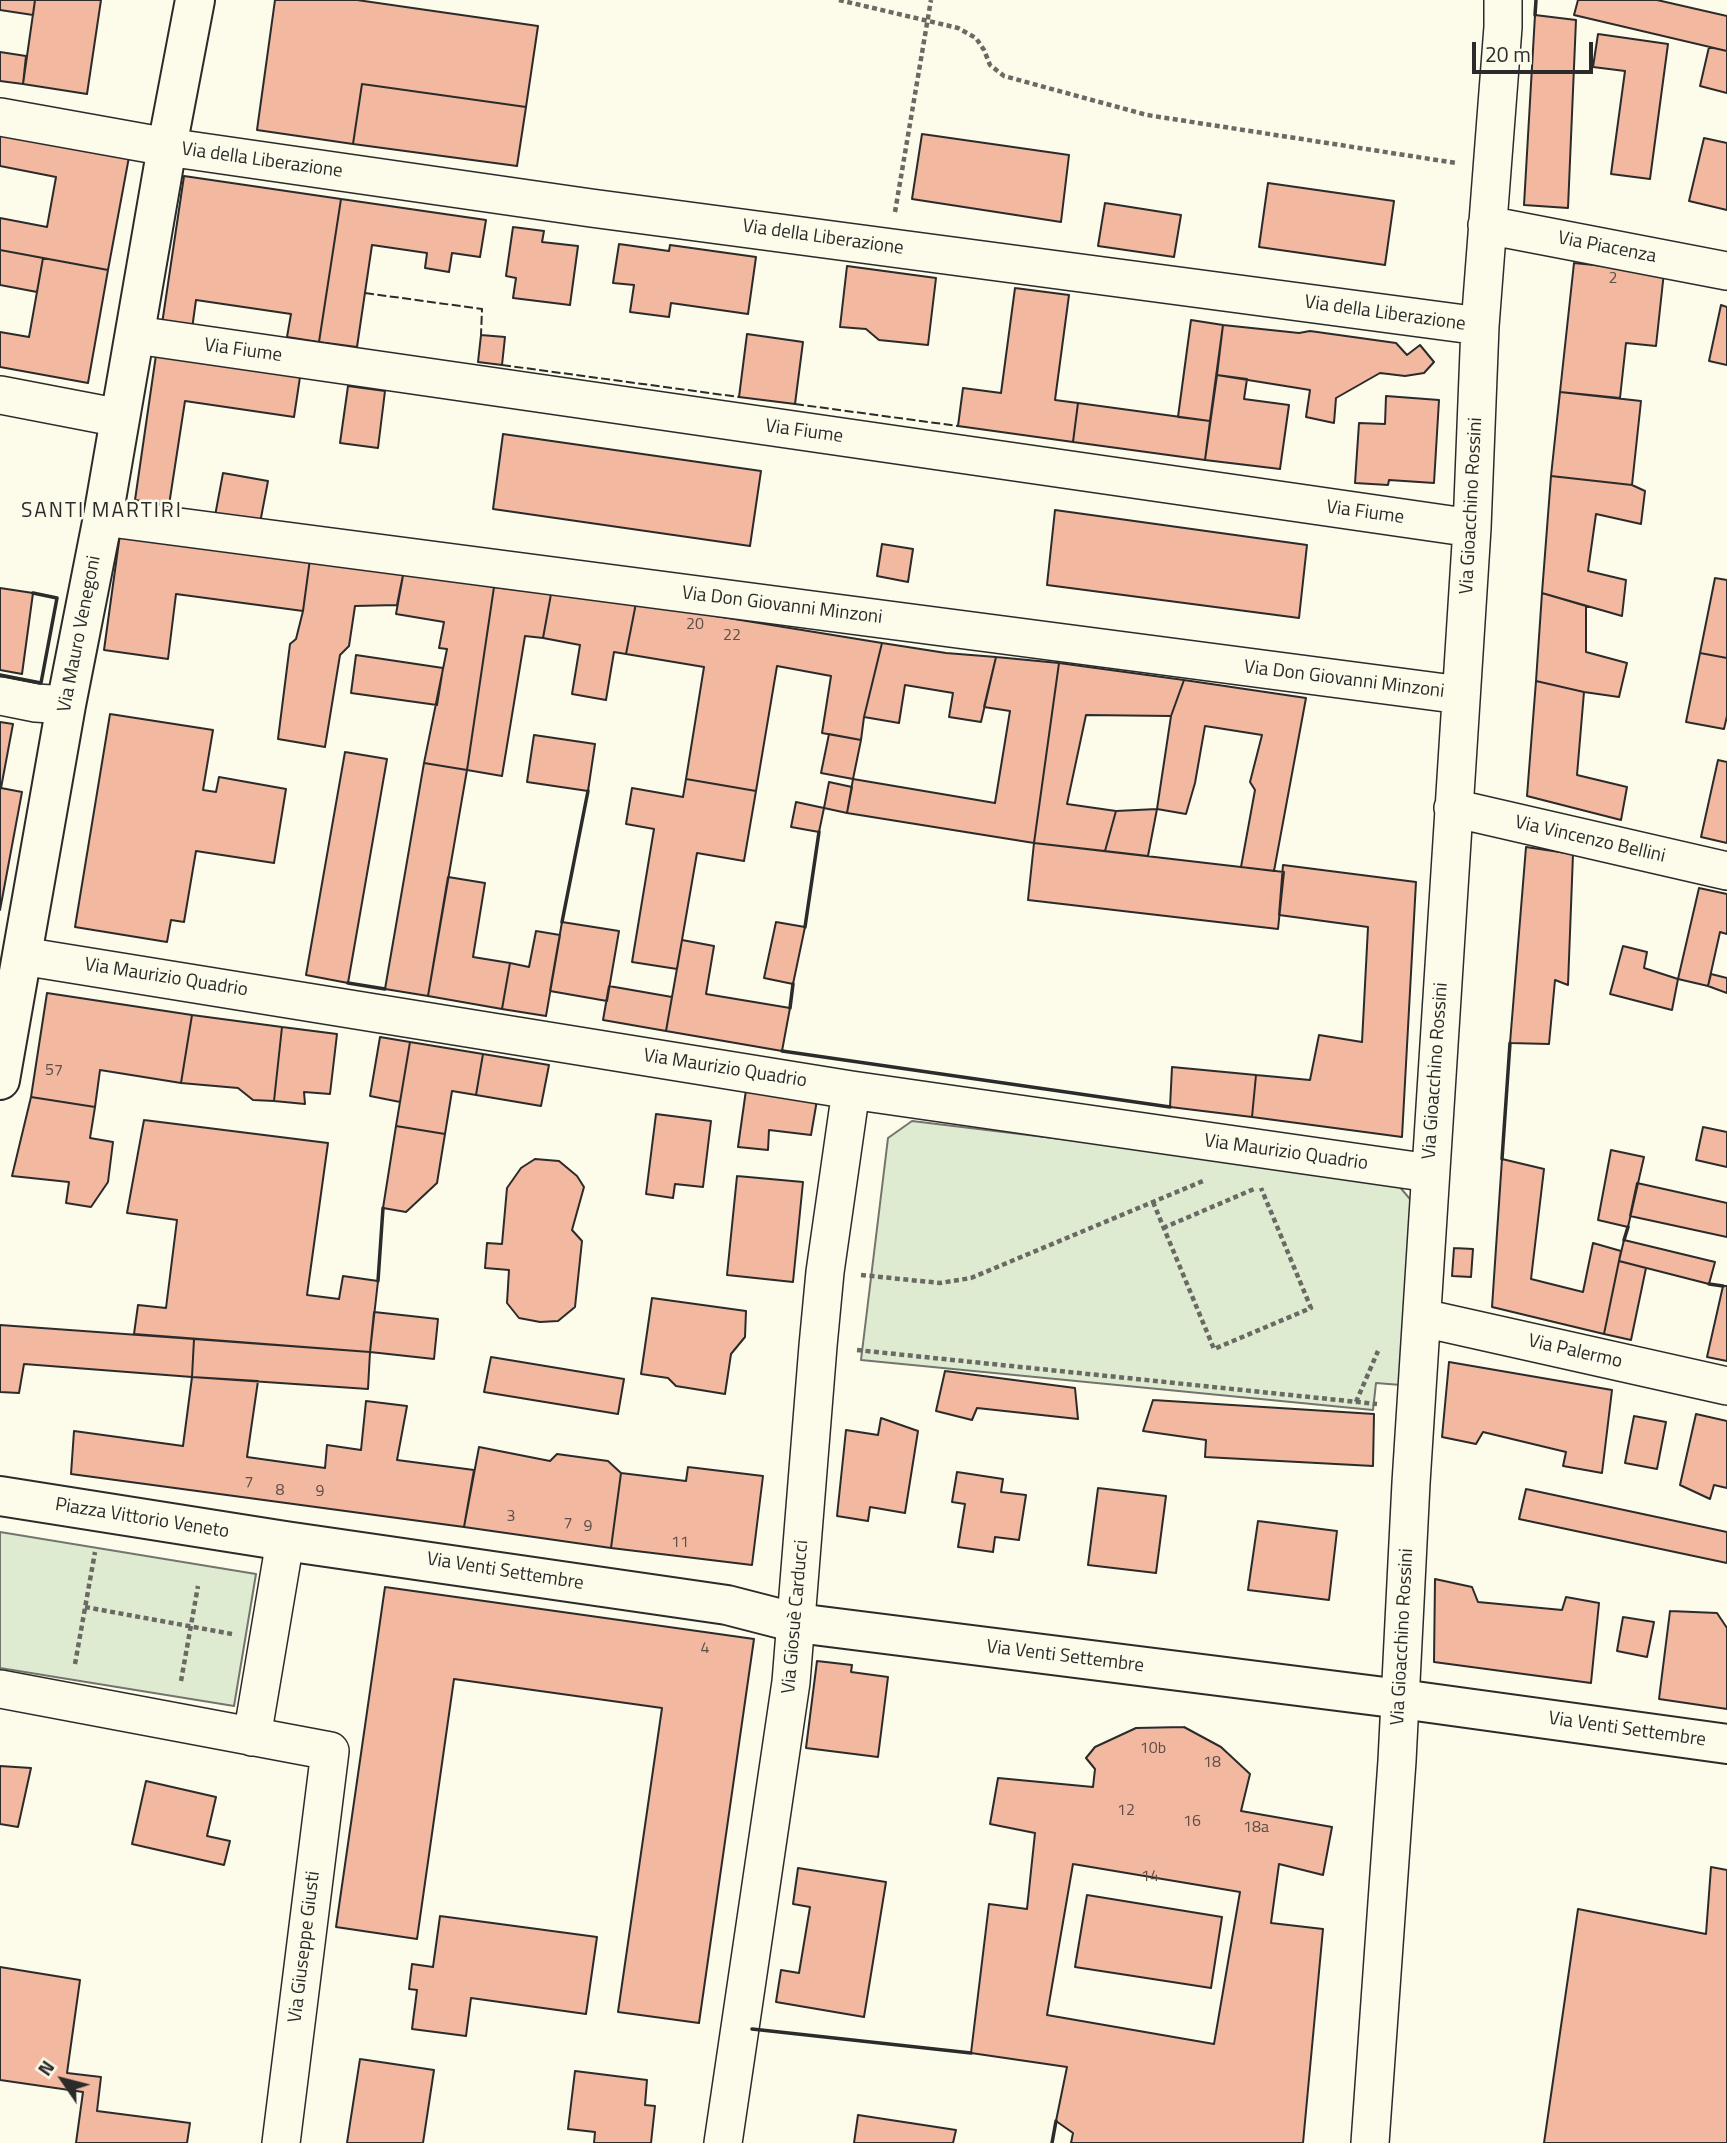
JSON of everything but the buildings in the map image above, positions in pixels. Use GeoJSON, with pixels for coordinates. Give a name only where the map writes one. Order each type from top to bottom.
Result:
{"type":"FeatureCollection","features":[{"type":"Feature","properties":{"kind":"street","name":"Via Mauro Venegoni"},"geometry":{"type":"LineString","coordinates":[[0,1080],[195,0]]}},
{"type":"Feature","properties":{"kind":"street","name":"Via Gioacchino Rossini"},"geometry":{"type":"LineString","coordinates":[[1370,2143],[1401,1699],[1430,1173],[1472,528],[1480,326],[1503,0]]}},
{"type":"Feature","properties":{"kind":"street","name":"Via della Liberazione"},"geometry":{"type":"LineString","coordinates":[[0,117],[167,147],[591,208],[1480,326]]}},
{"type":"Feature","properties":{"kind":"street","name":"Via Piacenza"},"geometry":{"type":"LineString","coordinates":[[1487,225],[1727,271]]}},
{"type":"Feature","properties":{"kind":"street","name":"Via Fiume"},"geometry":{"type":"LineString","coordinates":[[136,335],[1472,528]]}},
{"type":"Feature","properties":{"kind":"street"},"geometry":{"type":"LineString","coordinates":[[0,395],[120,418]]}},
{"type":"Feature","properties":{"kind":"street","name":"Via Don Giovanni Minzoni"},"geometry":{"type":"LineString","coordinates":[[103,517],[1461,695]]}},
{"type":"Feature","properties":{"kind":"street"},"geometry":{"type":"LineString","coordinates":[[0,696],[66,705]]}},
{"type":"Feature","properties":{"kind":"street","name":"Via Vincenzo Bellini"},"geometry":{"type":"LineString","coordinates":[[1453,808],[1727,871]]}},
{"type":"Feature","properties":{"kind":"street","name":"Via Maurizio Quadrio"},"geometry":{"type":"LineString","coordinates":[[22,956],[851,1090],[1430,1173]]}},
{"type":"Feature","properties":{"kind":"street","name":"Via Giosuè Carducci"},"geometry":{"type":"LineString","coordinates":[[723,2143],[792,1682],[825,1272],[851,1090]]}},
{"type":"Feature","properties":{"kind":"street","name":"Via Palermo"},"geometry":{"type":"LineString","coordinates":[[1423,1318],[1727,1386]]}},
{"type":"Feature","properties":{"kind":"street","name":"Piazza Vittorio Veneto"},"geometry":{"type":"LineString","coordinates":[[0,1496],[405,1557]]}},
{"type":"Feature","properties":{"kind":"street"},"geometry":{"type":"LineString","coordinates":[[0,1689],[252,1737],[285,1541]]}},
{"type":"Feature","properties":{"kind":"street","name":"Via Venti Settembre"},"geometry":{"type":"LineString","coordinates":[[405,1557],[727,1605],[797,1623],[1401,1699],[1727,1744]]}},
{"type":"Feature","properties":{"kind":"street","name":"Via Giuseppe Giusti"},"geometry":{"type":"LineString","coordinates":[[252,1737],[330,1751],[281,2143]]}},
{"type":"Feature","properties":{"kind":"path"},"geometry":{"type":"LineString","coordinates":[[839,0],[958,28],[976,38],[990,65],[1004,76],[1147,115],[1492,168]]}},
{"type":"Feature","properties":{"kind":"path"},"geometry":{"type":"LineString","coordinates":[[889,247],[931,0]]}},
{"type":"Feature","properties":{"kind":"path"},"geometry":{"type":"LineString","coordinates":[[825,1272],[940,1283],[971,1278],[1212,1177]]}},
{"type":"Feature","properties":{"kind":"path"},"geometry":{"type":"LineString","coordinates":[[1153,1202],[1163,1228],[1214,1349],[1311,1308],[1261,1186],[1163,1228]]}},
{"type":"Feature","properties":{"kind":"path"},"geometry":{"type":"LineString","coordinates":[[818,1346],[1416,1409]]}},
{"type":"Feature","properties":{"kind":"path"},"geometry":{"type":"LineString","coordinates":[[68,1702],[102,1512]]}},
{"type":"Feature","properties":{"kind":"path"},"geometry":{"type":"LineString","coordinates":[[181,1681],[198,1586]]}},
{"type":"Feature","properties":{"kind":"path"},"geometry":{"type":"LineString","coordinates":[[85,1607],[268,1641]]}},
{"type":"Feature","properties":{"kind":"green space"},"geometry":{"type":"Polygon","coordinates":[[[912,1121],[1393,1179],[1415,1205],[1401,1385],[1376,1383],[1373,1410],[861,1360],[888,1138],[912,1121]]]}},
{"type":"Feature","properties":{"kind":"green space"},"geometry":{"type":"Polygon","coordinates":[[[0,1532],[256,1574],[234,1706],[0,1668],[0,1532]]]}},
{"type":"Feature","properties":{"kind":"fence"},"geometry":{"type":"LineString","coordinates":[[365,293],[482,309],[481,335]]}},
{"type":"Feature","properties":{"kind":"fence"},"geometry":{"type":"LineString","coordinates":[[502,365],[739,397]]}},
{"type":"Feature","properties":{"kind":"fence"},"geometry":{"type":"LineString","coordinates":[[795,404],[958,426]]}},
{"type":"Feature","properties":{"kind":"wall"},"geometry":{"type":"LineString","coordinates":[[1535,15],[1536,0]]}},
{"type":"Feature","properties":{"kind":"wall"},"geometry":{"type":"LineString","coordinates":[[0,675],[41,683],[57,598],[33,593]]}},
{"type":"Feature","properties":{"kind":"wall"},"geometry":{"type":"LineString","coordinates":[[562,922],[588,791]]}},
{"type":"Feature","properties":{"kind":"wall"},"geometry":{"type":"LineString","coordinates":[[805,927],[819,832]]}},
{"type":"Feature","properties":{"kind":"wall"},"geometry":{"type":"LineString","coordinates":[[348,983],[385,989]]}},
{"type":"Feature","properties":{"kind":"wall"},"geometry":{"type":"LineString","coordinates":[[790,1008],[793,984]]}},
{"type":"Feature","properties":{"kind":"wall"},"geometry":{"type":"LineString","coordinates":[[1502,1159],[1510,1043]]}},
{"type":"Feature","properties":{"kind":"wall"},"geometry":{"type":"LineString","coordinates":[[782,1051],[1170,1107]]}},
{"type":"Feature","properties":{"kind":"wall"},"geometry":{"type":"LineString","coordinates":[[378,1281],[383,1208]]}},
{"type":"Feature","properties":{"kind":"wall"},"geometry":{"type":"LineString","coordinates":[[1624,1240],[1628,1227]]}},
{"type":"Feature","properties":{"kind":"wall"},"geometry":{"type":"LineString","coordinates":[[1709,1284],[1723,1286]]}},
{"type":"Feature","properties":{"kind":"wall"},"geometry":{"type":"LineString","coordinates":[[752,2029],[971,2053]]}},
{"type":"Feature","properties":{"kind":"wall"},"geometry":{"type":"LineString","coordinates":[[1052,2143],[1056,2121]]}},
{"type":"Feature","properties":{"kind":"district","name":"SANTI MARTIRI"},"geometry":{"type":"Point","coordinates":[102,512]}}]}
